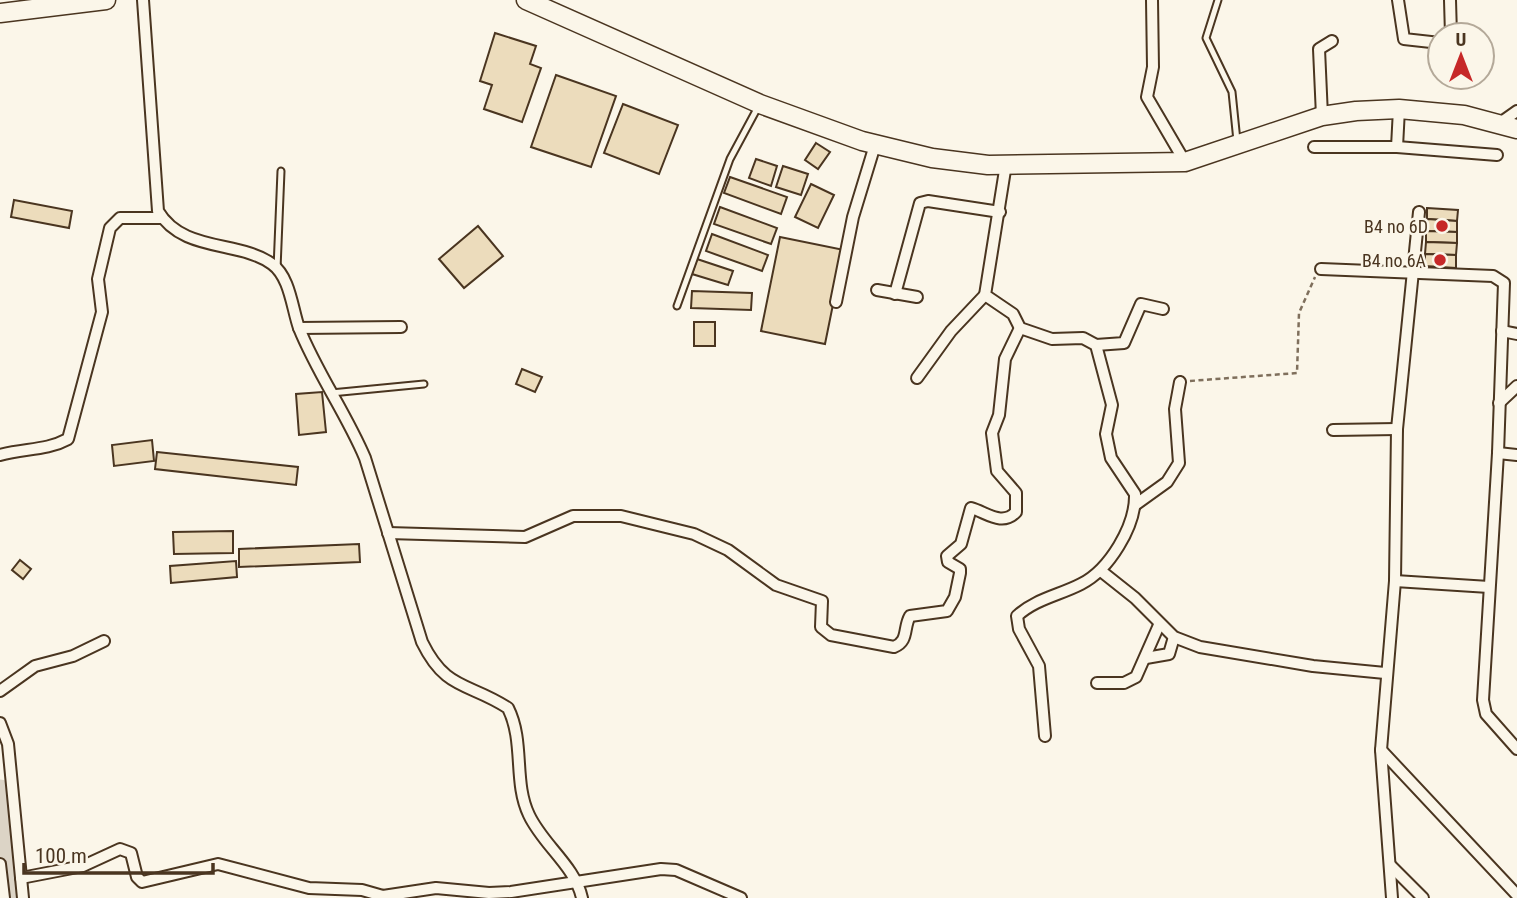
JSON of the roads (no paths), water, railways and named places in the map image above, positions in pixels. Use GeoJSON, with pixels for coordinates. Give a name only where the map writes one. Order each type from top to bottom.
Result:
{"type":"FeatureCollection","features":[{"type":"Feature","properties":{"kind":"main road"},"geometry":{"type":"LineString","coordinates":[[0,12],[57,3],[106,0]]}},
{"type":"Feature","properties":{"kind":"main road"},"geometry":{"type":"LineString","coordinates":[[526,0],[760,104],[875,145],[932,158],[1006,164],[1185,162],[1322,116],[1399,109],[1509,126]]}},
{"type":"Feature","properties":{"kind":"street"},"geometry":{"type":"LineString","coordinates":[[143,0],[157,203],[162,218],[174,229],[199,240],[265,260],[277,269],[284,279],[299,327],[365,458],[422,642],[432,662],[443,675],[508,708],[517,732],[520,783],[530,817],[579,883],[582,898]]}},
{"type":"Feature","properties":{"kind":"street"},"geometry":{"type":"LineString","coordinates":[[1152,0],[1153,67],[1147,97],[1185,162]]}},
{"type":"Feature","properties":{"kind":"street"},"geometry":{"type":"LineString","coordinates":[[1398,0],[1404,39],[1426,41]]}},
{"type":"Feature","properties":{"kind":"street"},"geometry":{"type":"LineString","coordinates":[[1450,0],[1451,21]]}},
{"type":"Feature","properties":{"kind":"street"},"geometry":{"type":"LineString","coordinates":[[1322,116],[1319,50],[1332,41]]}},
{"type":"Feature","properties":{"kind":"street"},"geometry":{"type":"LineString","coordinates":[[1397,147],[1399,109]]}},
{"type":"Feature","properties":{"kind":"street"},"geometry":{"type":"LineString","coordinates":[[1509,126],[1517,111]]}},
{"type":"Feature","properties":{"kind":"street"},"geometry":{"type":"LineString","coordinates":[[836,302],[853,217],[875,145]]}},
{"type":"Feature","properties":{"kind":"street"},"geometry":{"type":"LineString","coordinates":[[1314,147],[1397,147],[1497,155]]}},
{"type":"Feature","properties":{"kind":"street"},"geometry":{"type":"LineString","coordinates":[[917,378],[951,331],[985,295],[1006,164]]}},
{"type":"Feature","properties":{"kind":"street"},"geometry":{"type":"LineString","coordinates":[[894,294],[920,202],[1000,212]]}},
{"type":"Feature","properties":{"kind":"street"},"geometry":{"type":"LineString","coordinates":[[1392,898],[1381,750],[1385,673],[1395,581],[1397,429],[1415,275],[1419,212]]}},
{"type":"Feature","properties":{"kind":"street"},"geometry":{"type":"LineString","coordinates":[[0,455],[55,446],[68,439],[102,312],[98,279],[110,228],[120,218],[162,218]]}},
{"type":"Feature","properties":{"kind":"street"},"geometry":{"type":"LineString","coordinates":[[1321,269],[1415,275],[1493,276],[1502,281],[1499,453],[1483,701],[1486,714],[1517,749]]}},
{"type":"Feature","properties":{"kind":"street"},"geometry":{"type":"LineString","coordinates":[[877,290],[917,297]]}},
{"type":"Feature","properties":{"kind":"street"},"geometry":{"type":"LineString","coordinates":[[985,295],[1013,314],[1020,328],[1052,339],[1083,338],[1096,345],[1124,343],[1141,304],[1163,309]]}},
{"type":"Feature","properties":{"kind":"street"},"geometry":{"type":"LineString","coordinates":[[299,327],[401,327]]}},
{"type":"Feature","properties":{"kind":"street"},"geometry":{"type":"LineString","coordinates":[[388,533],[525,537],[576,516],[621,516],[694,534],[728,550],[776,585],[822,601],[821,627],[831,635],[894,647],[901,645],[910,616],[942,613],[953,603],[960,569],[948,562],[947,556],[961,544],[971,509],[999,519],[1010,517],[1016,512],[1016,494],[997,471],[992,433],[1000,410],[1005,359],[1020,328]]}},
{"type":"Feature","properties":{"kind":"street"},"geometry":{"type":"LineString","coordinates":[[1502,331],[1517,334]]}},
{"type":"Feature","properties":{"kind":"street"},"geometry":{"type":"LineString","coordinates":[[1045,736],[1039,666],[1019,629],[1017,616],[1036,603],[1082,584],[1101,571],[1126,534],[1135,505],[1131,485],[1111,458],[1106,434],[1112,405],[1096,345]]}},
{"type":"Feature","properties":{"kind":"street"},"geometry":{"type":"LineString","coordinates":[[1135,505],[1167,482],[1179,463],[1175,408],[1180,382]]}},
{"type":"Feature","properties":{"kind":"street"},"geometry":{"type":"LineString","coordinates":[[1499,403],[1517,386]]}},
{"type":"Feature","properties":{"kind":"street"},"geometry":{"type":"LineString","coordinates":[[1333,430],[1397,429]]}},
{"type":"Feature","properties":{"kind":"street"},"geometry":{"type":"LineString","coordinates":[[1499,453],[1517,455]]}},
{"type":"Feature","properties":{"kind":"street"},"geometry":{"type":"LineString","coordinates":[[1101,571],[1135,598],[1159,625],[1174,636],[1200,647],[1385,673]]}},
{"type":"Feature","properties":{"kind":"street"},"geometry":{"type":"LineString","coordinates":[[1395,581],[1489,587]]}},
{"type":"Feature","properties":{"kind":"street"},"geometry":{"type":"LineString","coordinates":[[1097,683],[1131,682],[1146,658],[1159,625]]}},
{"type":"Feature","properties":{"kind":"street"},"geometry":{"type":"LineString","coordinates":[[1146,658],[1169,654],[1174,636]]}},
{"type":"Feature","properties":{"kind":"street"},"geometry":{"type":"LineString","coordinates":[[0,691],[35,666],[73,656],[104,641]]}},
{"type":"Feature","properties":{"kind":"street"},"geometry":{"type":"LineString","coordinates":[[0,723],[8,744],[23,898]]}},
{"type":"Feature","properties":{"kind":"street"},"geometry":{"type":"LineString","coordinates":[[1381,750],[1517,895]]}},
{"type":"Feature","properties":{"kind":"street"},"geometry":{"type":"LineString","coordinates":[[21,878],[83,866],[120,849],[131,853],[137,877],[142,882],[218,864],[328,894],[362,890],[387,896],[436,888],[489,893],[555,883],[579,883],[661,869],[676,870],[741,898]]}},
{"type":"Feature","properties":{"kind":"street"},"geometry":{"type":"LineString","coordinates":[[1390,865],[1423,898]]}},
{"type":"Feature","properties":{"kind":"street"},"geometry":{"type":"LineString","coordinates":[[1,871],[4,898]]}},
{"type":"Feature","properties":{"kind":"lane"},"geometry":{"type":"LineString","coordinates":[[1218,0],[1206,38],[1232,92],[1237,144]]}},
{"type":"Feature","properties":{"kind":"lane"},"geometry":{"type":"LineString","coordinates":[[677,306],[730,159],[760,104]]}},
{"type":"Feature","properties":{"kind":"lane"},"geometry":{"type":"LineString","coordinates":[[277,269],[281,171]]}},
{"type":"Feature","properties":{"kind":"lane"},"geometry":{"type":"LineString","coordinates":[[331,393],[424,384]]}},
{"type":"Feature","properties":{"kind":"waterway"},"geometry":{"type":"LineString","coordinates":[[0,791],[13,898]]}},
{"type":"Feature","properties":{"kind":"place","name":"B4 no 6D"},"geometry":{"type":"Point","coordinates":[1442,226]}},
{"type":"Feature","properties":{"kind":"place","name":"B4 no 6A"},"geometry":{"type":"Point","coordinates":[1440,260]}}]}
